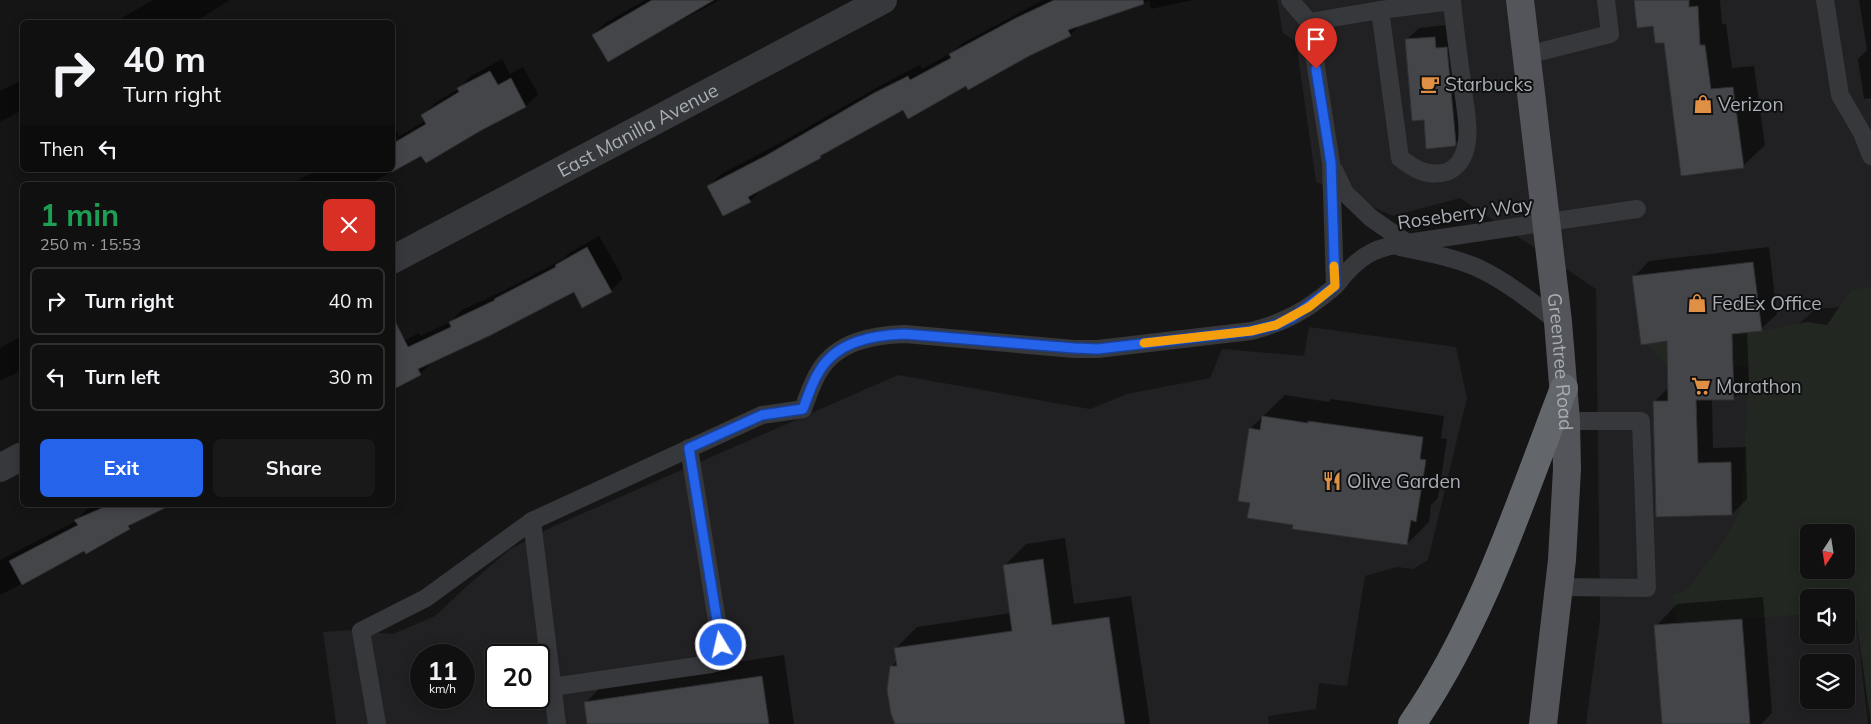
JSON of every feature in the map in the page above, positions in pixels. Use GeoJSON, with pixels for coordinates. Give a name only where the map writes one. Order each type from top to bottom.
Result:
{"type":"FeatureCollection","features":[{"type":"Feature","properties":{"kind":"highway"},"geometry":{"type":"LineString","coordinates":[[1412,724],[1459,648],[1482,598],[1564,388]]}},
{"type":"Feature","properties":{"kind":"main road","name":"Greentree Road"},"geometry":{"type":"LineString","coordinates":[[1520,0],[1558,322],[1566,421],[1566,510],[1560,587],[1543,724]]}},
{"type":"Feature","properties":{"kind":"street","name":"East Manilla Avenue"},"geometry":{"type":"LineString","coordinates":[[395,258],[883,0]]}},
{"type":"Feature","properties":{"kind":"street"},"geometry":{"type":"LineString","coordinates":[[0,468],[20,457]]}},
{"type":"Feature","properties":{"kind":"lane"},"geometry":{"type":"LineString","coordinates":[[1290,0],[1309,22],[1331,163],[1335,286]]}},
{"type":"Feature","properties":{"kind":"lane"},"geometry":{"type":"LineString","coordinates":[[1527,55],[1610,34],[1606,0]]}},
{"type":"Feature","properties":{"kind":"lane"},"geometry":{"type":"LineString","coordinates":[[1825,0],[1840,95],[1862,133],[1871,156]]}},
{"type":"Feature","properties":{"kind":"lane"},"geometry":{"type":"LineString","coordinates":[[1309,22],[1380,10],[1452,1],[1467,132],[1466,147],[1462,157],[1456,167],[1448,172],[1426,174],[1411,167],[1400,158],[1380,10]]}},
{"type":"Feature","properties":{"kind":"lane"},"geometry":{"type":"LineString","coordinates":[[1331,163],[1345,193],[1398,244],[1477,267],[1514,289],[1558,322]]}},
{"type":"Feature","properties":{"kind":"lane","name":"Roseberry Way"},"geometry":{"type":"LineString","coordinates":[[689,448],[762,415],[803,409],[820,369],[837,352],[854,342],[879,335],[905,334],[1064,348],[1098,349],[1259,329],[1276,325],[1293,317],[1335,286],[1346,272],[1376,249],[1398,244],[1637,209]]}},
{"type":"Feature","properties":{"kind":"lane"},"geometry":{"type":"LineString","coordinates":[[1560,587],[1647,588],[1642,421],[1566,421]]}},
{"type":"Feature","properties":{"kind":"lane"},"geometry":{"type":"LineString","coordinates":[[377,724],[361,631],[426,598],[532,521],[689,448],[721,645],[722,654],[718,662],[552,688]]}},
{"type":"Feature","properties":{"kind":"lane"},"geometry":{"type":"LineString","coordinates":[[532,521],[557,724]]}},
{"type":"Feature","properties":{"kind":"shaded area"},"geometry":{"type":"Polygon","coordinates":[[[1277,0],[1871,0],[1871,305],[1816,309],[1750,366],[1800,539],[1800,579],[1836,579],[1842,589],[1800,589],[1800,644],[1855,644],[1855,610],[1868,724],[1586,724],[1600,619],[1596,289],[1460,198],[1393,216],[1316,182],[1296,42],[1283,33],[1277,0]]]}},
{"type":"Feature","properties":{"kind":"shaded area"},"geometry":{"type":"Polygon","coordinates":[[[1871,287],[1871,724],[1855,611],[1855,589],[1800,589],[1800,615],[1676,624],[1673,596],[1688,588],[1723,542],[1741,510],[1749,366],[1669,368],[1647,344],[1762,331],[1807,322],[1827,325],[1851,290],[1871,287]]]}},
{"type":"Feature","properties":{"kind":"shaded area"},"geometry":{"type":"Polygon","coordinates":[[[1309,327],[1456,347],[1467,398],[1428,560],[1413,569],[1397,567],[1365,576],[1347,686],[1319,683],[1316,709],[1268,716],[1269,724],[336,724],[323,632],[348,630],[393,634],[435,616],[509,550],[554,526],[898,375],[1090,409],[1127,394],[1210,378],[1222,349],[1304,356],[1309,327]]]}},
{"type":"Feature","properties":{"kind":"building"},"geometry":{"type":"Polygon","coordinates":[[[652,0],[714,0],[608,62],[592,35],[652,0]]]}},
{"type":"Feature","properties":{"kind":"building"},"geometry":{"type":"Polygon","coordinates":[[[1054,0],[1143,0],[1144,4],[1068,30],[1071,36],[1029,56],[968,90],[966,86],[908,119],[903,110],[820,156],[821,158],[748,197],[751,202],[723,216],[707,186],[767,155],[874,93],[908,76],[910,80],[951,58],[949,54],[1054,0]]]}},
{"type":"Feature","properties":{"kind":"building","name":"Verizon"},"geometry":{"type":"Polygon","coordinates":[[[1634,0],[1689,0],[1689,7],[1698,6],[1700,45],[1705,45],[1711,89],[1733,87],[1744,168],[1681,176],[1664,43],[1655,43],[1653,26],[1637,28],[1634,0]]]}},
{"type":"Feature","properties":{"kind":"building","name":"Starbucks"},"geometry":{"type":"Polygon","coordinates":[[[1435,37],[1436,48],[1447,47],[1456,144],[1455,146],[1426,149],[1424,120],[1412,121],[1405,39],[1435,37]]]}},
{"type":"Feature","properties":{"kind":"building"},"geometry":{"type":"Polygon","coordinates":[[[490,71],[498,85],[511,78],[526,107],[480,131],[426,163],[421,156],[395,170],[395,142],[426,124],[421,115],[459,92],[457,88],[490,71]]]}},
{"type":"Feature","properties":{"kind":"building"},"geometry":{"type":"Polygon","coordinates":[[[587,247],[612,292],[582,308],[574,292],[491,335],[418,369],[421,375],[395,388],[395,321],[408,347],[451,327],[449,322],[495,300],[556,267],[555,265],[587,247]]]}},
{"type":"Feature","properties":{"kind":"building"},"geometry":{"type":"Polygon","coordinates":[[[1753,262],[1762,331],[1732,334],[1734,400],[1696,400],[1698,463],[1731,462],[1732,515],[1656,517],[1653,401],[1668,401],[1667,341],[1641,345],[1632,276],[1753,262]]]}},
{"type":"Feature","properties":{"kind":"building","name":"Olive Garden"},"geometry":{"type":"Polygon","coordinates":[[[1262,416],[1423,437],[1420,459],[1426,460],[1416,522],[1411,520],[1407,545],[1292,529],[1293,525],[1247,518],[1250,503],[1238,501],[1249,428],[1260,430],[1262,416]]]}},
{"type":"Feature","properties":{"kind":"building"},"geometry":{"type":"Polygon","coordinates":[[[104,507],[167,507],[128,526],[130,529],[86,554],[84,551],[22,585],[9,561],[78,525],[74,520],[104,507]]]}},
{"type":"Feature","properties":{"kind":"building"},"geometry":{"type":"Polygon","coordinates":[[[1043,559],[1052,625],[1109,617],[1125,724],[895,724],[891,714],[887,690],[890,666],[897,666],[894,648],[1012,631],[1003,565],[1043,559]]]}},
{"type":"Feature","properties":{"kind":"building"},"geometry":{"type":"Polygon","coordinates":[[[1742,619],[1750,724],[1662,724],[1654,625],[1742,619]]]}},
{"type":"Feature","properties":{"kind":"building"},"geometry":{"type":"Polygon","coordinates":[[[762,676],[769,724],[587,724],[584,702],[762,676]]]}},
{"type":"Feature","properties":{"kind":"slow traffic"},"geometry":{"type":"LineString","coordinates":[[1144,343],[1251,331],[1276,325],[1309,307],[1335,286],[1334,266]]}},
{"type":"Feature","properties":{"kind":"place","name":"Starbucks"},"geometry":{"type":"Point","coordinates":[1430,84]}},
{"type":"Feature","properties":{"kind":"place","name":"Verizon"},"geometry":{"type":"Point","coordinates":[1703,104]}},
{"type":"Feature","properties":{"kind":"place","name":"FedEx Office"},"geometry":{"type":"Point","coordinates":[1697,303]}},
{"type":"Feature","properties":{"kind":"place","name":"Marathon"},"geometry":{"type":"Point","coordinates":[1701,386]}},
{"type":"Feature","properties":{"kind":"place","name":"Olive Garden"},"geometry":{"type":"Point","coordinates":[1332,481]}},
{"type":"Feature","properties":{"kind":"route"},"geometry":{"type":"LineString","coordinates":[[721,645],[689,448],[762,415],[803,409],[820,369],[837,352],[854,342],[879,335],[905,334],[1098,349],[1251,331],[1276,325],[1309,307],[1335,286],[1331,163],[1316,69]]}}]}
